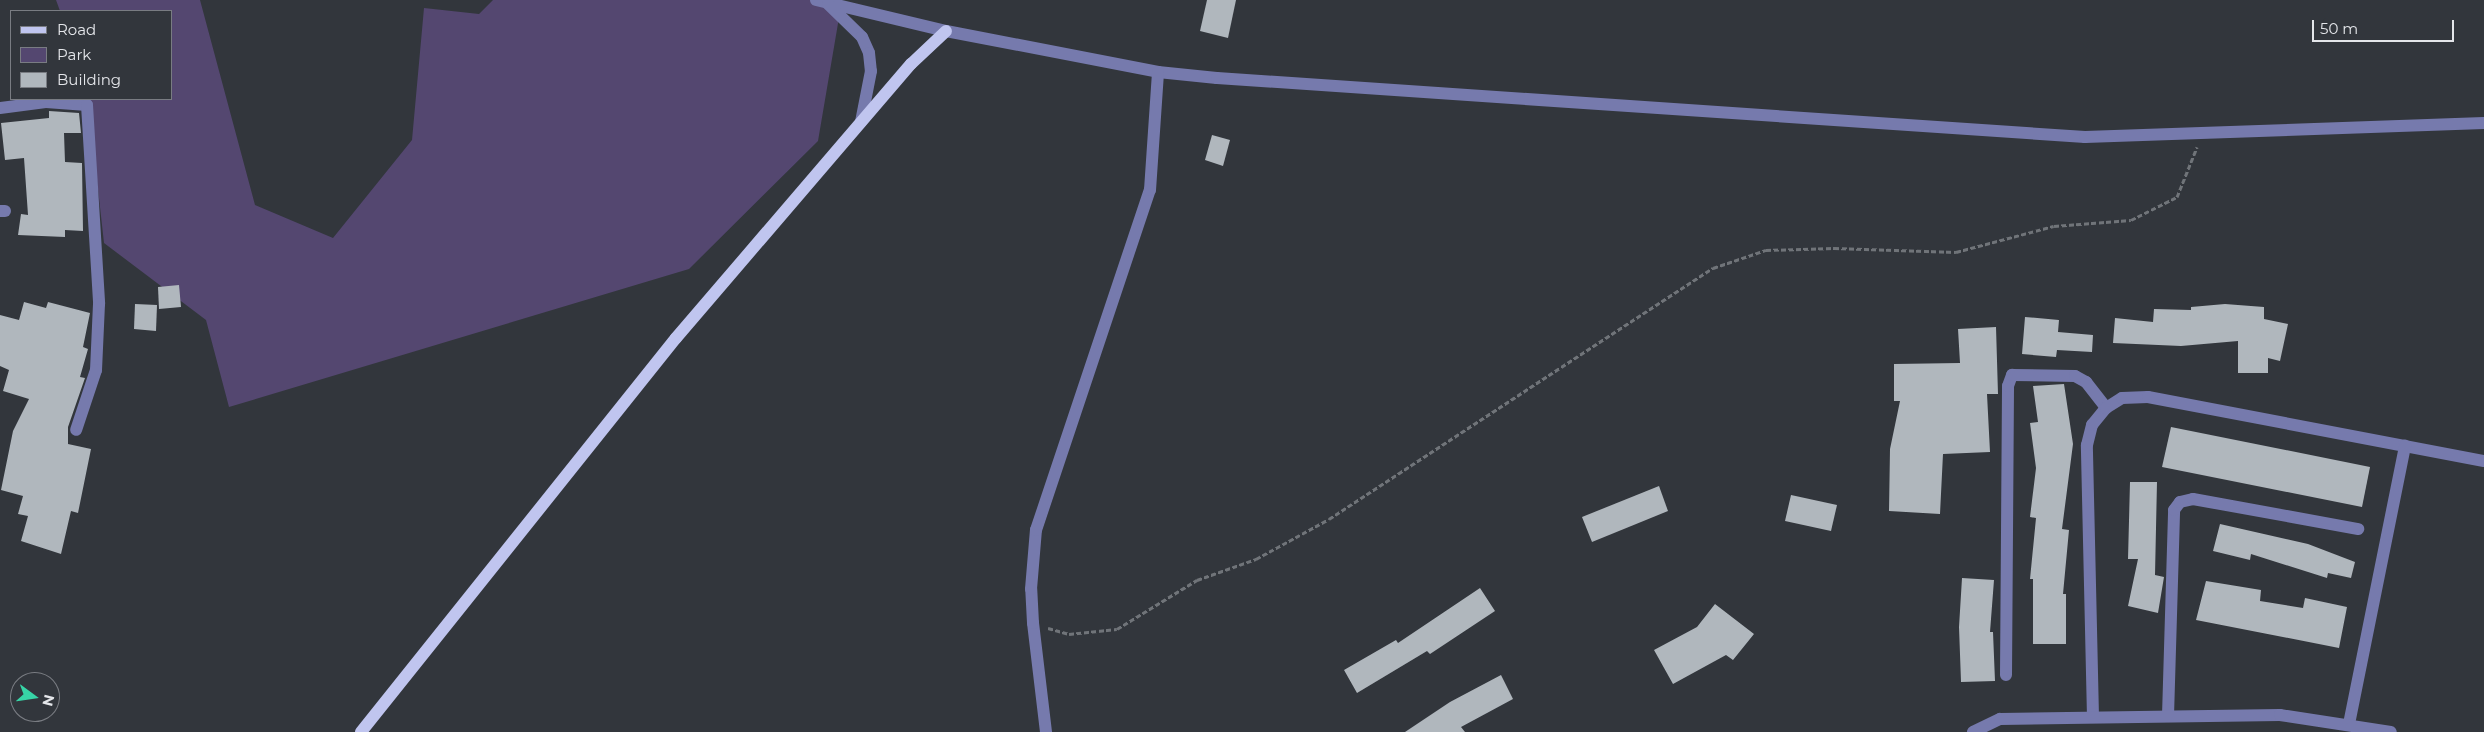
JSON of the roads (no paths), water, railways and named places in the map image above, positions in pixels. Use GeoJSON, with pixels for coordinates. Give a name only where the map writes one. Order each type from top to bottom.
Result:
{"type":"FeatureCollection","features":[{"type":"Feature","properties":{"kind":"main road"},"geometry":{"type":"LineString","coordinates":[[361,732],[676,338],[911,64],[946,31]]}},
{"type":"Feature","properties":{"kind":"street"},"geometry":{"type":"LineString","coordinates":[[821,1],[946,31],[1158,72],[2084,137],[2484,124]]}},
{"type":"Feature","properties":{"kind":"street"},"geometry":{"type":"LineString","coordinates":[[821,1],[852,24],[869,53],[871,71],[861,122]]}},
{"type":"Feature","properties":{"kind":"street"},"geometry":{"type":"LineString","coordinates":[[1046,732],[1033,624],[1033,555],[1040,510],[1150,190],[1158,72]]}},
{"type":"Feature","properties":{"kind":"street"},"geometry":{"type":"LineString","coordinates":[[0,108],[46,102],[87,105],[99,304],[96,370],[76,430]]}},
{"type":"Feature","properties":{"kind":"street"},"geometry":{"type":"LineString","coordinates":[[2006,675],[2008,386],[2012,375],[2075,376],[2086,382],[2106,408]]}},
{"type":"Feature","properties":{"kind":"street"},"geometry":{"type":"LineString","coordinates":[[2093,717],[2087,445],[2092,425],[2106,408],[2122,398],[2148,397],[2484,461]]}},
{"type":"Feature","properties":{"kind":"street"},"geometry":{"type":"LineString","coordinates":[[2348,724],[2405,446]]}},
{"type":"Feature","properties":{"kind":"street"},"geometry":{"type":"LineString","coordinates":[[2168,716],[2174,510],[2180,502],[2193,499],[2358,529]]}},
{"type":"Feature","properties":{"kind":"street"},"geometry":{"type":"LineString","coordinates":[[1973,732],[2000,719],[2280,715],[2391,732]]}}]}
